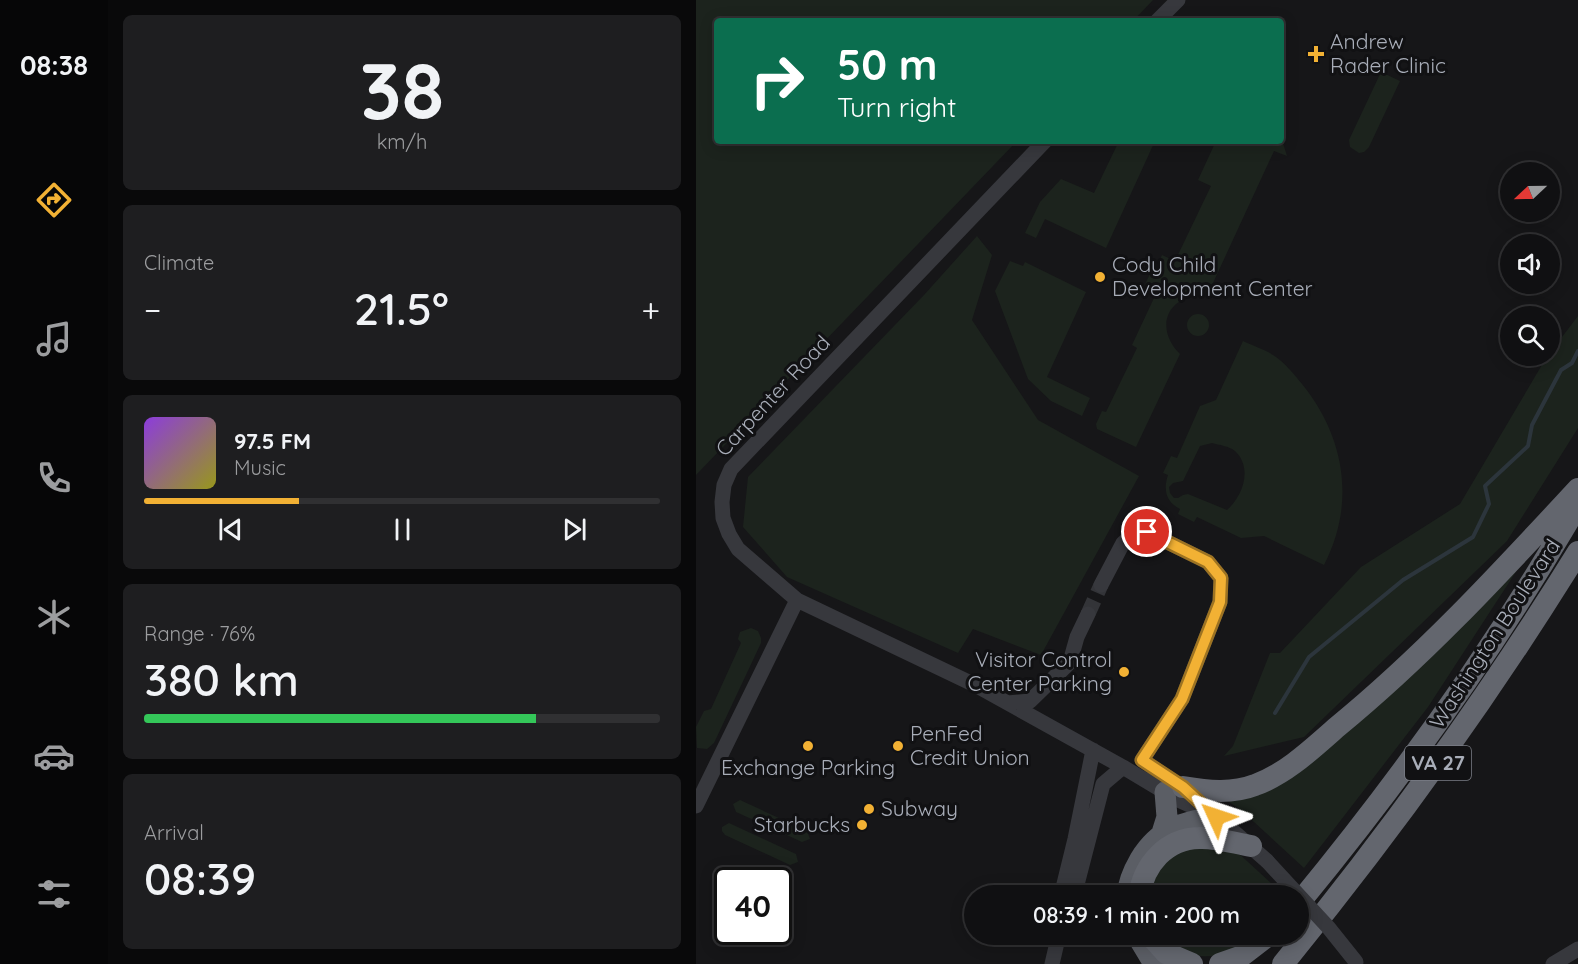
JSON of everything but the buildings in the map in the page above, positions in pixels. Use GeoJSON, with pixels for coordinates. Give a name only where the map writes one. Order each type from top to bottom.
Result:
{"type":"FeatureCollection","features":[{"type":"Feature","properties":{"kind":"highway"},"geometry":{"type":"LineString","coordinates":[[1162,833],[1167,817],[1165,784],[1222,791],[1247,788],[1269,778],[1296,760],[1379,692],[1439,636],[1578,489]]}},
{"type":"Feature","properties":{"kind":"highway","name":"Washington Boulevard"},"geometry":{"type":"LineString","coordinates":[[1309,891],[1353,836],[1436,724],[1534,577],[1578,504]]}},
{"type":"Feature","properties":{"kind":"highway","name":"Washington Boulevard"},"geometry":{"type":"LineString","coordinates":[[1283,964],[1369,856],[1438,764],[1504,668],[1578,552]]}},
{"type":"Feature","properties":{"kind":"highway"},"geometry":{"type":"LineString","coordinates":[[1129,885],[1138,862],[1162,833],[1186,822],[1216,817]]}},
{"type":"Feature","properties":{"kind":"highway"},"geometry":{"type":"LineString","coordinates":[[1142,885],[1152,863],[1163,851],[1177,843],[1200,837],[1259,854]]}},
{"type":"Feature","properties":{"kind":"highway"},"geometry":{"type":"LineString","coordinates":[[1143,945],[1154,964]]}},
{"type":"Feature","properties":{"kind":"highway"},"geometry":{"type":"LineString","coordinates":[[1159,945],[1176,959],[1192,964]]}},
{"type":"Feature","properties":{"kind":"highway"},"geometry":{"type":"LineString","coordinates":[[1220,964],[1240,957],[1257,945]]}},
{"type":"Feature","properties":{"kind":"highway"},"geometry":{"type":"LineString","coordinates":[[1248,964],[1263,945]]}},
{"type":"Feature","properties":{"kind":"street"},"geometry":{"type":"LineString","coordinates":[[1161,18],[1178,0]]}},
{"type":"Feature","properties":{"kind":"street","name":"Carpenter Road"},"geometry":{"type":"LineString","coordinates":[[1042,144],[731,470],[724,485],[723,518],[738,549],[797,600],[977,686],[1092,750],[1165,784]]}},
{"type":"Feature","properties":{"kind":"street"},"geometry":{"type":"LineString","coordinates":[[1101,585],[1123,543],[1132,535],[1147,532],[1208,562],[1221,578],[1220,602],[1182,699],[1142,760],[1165,784],[1216,817],[1259,854],[1328,927],[1356,963]]}},
{"type":"Feature","properties":{"kind":"street"},"geometry":{"type":"LineString","coordinates":[[696,806],[797,600]]}},
{"type":"Feature","properties":{"kind":"street"},"geometry":{"type":"LineString","coordinates":[[1008,703],[1030,701],[1070,662],[1077,637],[1088,614]]}},
{"type":"Feature","properties":{"kind":"street"},"geometry":{"type":"LineString","coordinates":[[1064,885],[1076,839],[1092,750]]}},
{"type":"Feature","properties":{"kind":"street"},"geometry":{"type":"LineString","coordinates":[[1077,885],[1103,784],[1123,766]]}},
{"type":"Feature","properties":{"kind":"street"},"geometry":{"type":"LineString","coordinates":[[1052,964],[1056,945]]}},
{"type":"Feature","properties":{"kind":"street"},"geometry":{"type":"LineString","coordinates":[[1552,964],[1578,949]]}},
{"type":"Feature","properties":{"kind":"shaded area"},"geometry":{"type":"Polygon","coordinates":[[[696,0],[1153,0],[1136,18],[714,18],[714,144],[1014,144],[696,475],[696,0]]]}},
{"type":"Feature","properties":{"kind":"shaded area"},"geometry":{"type":"Polygon","coordinates":[[[1381,72],[1400,81],[1369,147],[1359,153],[1350,147],[1349,140],[1381,72]]]}},
{"type":"Feature","properties":{"kind":"shaded area"},"geometry":{"type":"Polygon","coordinates":[[[1118,144],[1154,144],[1106,248],[1045,219],[1036,238],[1025,233],[1040,202],[1061,179],[1094,193],[1118,144]]]}},
{"type":"Feature","properties":{"kind":"shaded area"},"geometry":{"type":"Polygon","coordinates":[[[1215,144],[1283,144],[1287,156],[1274,151],[1207,296],[1183,300],[1174,306],[1169,314],[1166,323],[1167,333],[1180,354],[1136,447],[1097,429],[1096,424],[1102,411],[1106,412],[1137,348],[1132,345],[1154,298],[1142,291],[1155,263],[1158,264],[1162,255],[1175,261],[1211,186],[1198,180],[1215,144]]]}},
{"type":"Feature","properties":{"kind":"shaded area"},"geometry":{"type":"Polygon","coordinates":[[[977,236],[992,255],[972,320],[1038,420],[1139,476],[1041,655],[973,629],[958,653],[787,577],[743,527],[748,477],[924,295],[977,236]]]}},
{"type":"Feature","properties":{"kind":"shaded area"},"geometry":{"type":"Polygon","coordinates":[[[1010,261],[1023,266],[1025,262],[1086,292],[1047,377],[1090,398],[1082,416],[1051,401],[1028,379],[995,291],[1010,261]]]}},
{"type":"Feature","properties":{"kind":"shaded area"},"geometry":{"type":"Polygon","coordinates":[[[1198,314],[1206,317],[1209,325],[1206,333],[1198,336],[1190,333],[1187,325],[1190,317],[1198,314]]]}},
{"type":"Feature","properties":{"kind":"shaded area"},"geometry":{"type":"Polygon","coordinates":[[[1578,316],[1578,428],[1507,541],[1304,737],[1224,756],[1233,746],[1270,653],[1280,653],[1361,567],[1460,504],[1541,366],[1560,366],[1560,340],[1578,316]]]}},
{"type":"Feature","properties":{"kind":"shaded area"},"geometry":{"type":"Polygon","coordinates":[[[1243,341],[1270,353],[1281,361],[1317,404],[1336,448],[1341,471],[1342,494],[1340,518],[1334,542],[1324,565],[1264,536],[1241,538],[1197,517],[1194,522],[1178,514],[1180,509],[1167,495],[1168,475],[1163,473],[1171,456],[1177,458],[1200,406],[1216,400],[1243,341]],[[1212,443],[1200,446],[1183,481],[1173,483],[1169,487],[1170,493],[1174,498],[1188,494],[1227,510],[1241,490],[1244,482],[1244,465],[1235,451],[1212,443]]]}},
{"type":"Feature","properties":{"kind":"shaded area"},"geometry":{"type":"Polygon","coordinates":[[[1523,561],[1428,707],[1304,868],[1241,810],[1217,794],[1248,795],[1523,561]]]}},
{"type":"Feature","properties":{"kind":"shaded area"},"geometry":{"type":"Polygon","coordinates":[[[751,628],[758,631],[761,643],[714,743],[707,749],[697,748],[696,727],[704,711],[711,709],[741,643],[738,639],[740,632],[751,628]]]}},
{"type":"Feature","properties":{"kind":"shaded area"},"geometry":{"type":"Polygon","coordinates":[[[740,800],[807,831],[810,839],[802,842],[736,812],[733,804],[740,800]]]}},
{"type":"Feature","properties":{"kind":"shaded area"},"geometry":{"type":"Polygon","coordinates":[[[729,823],[796,854],[798,862],[790,865],[725,835],[722,827],[729,823]]]}},
{"type":"Feature","properties":{"kind":"shaded area"},"geometry":{"type":"Polygon","coordinates":[[[1200,841],[1235,850],[1273,885],[1151,885],[1154,870],[1170,852],[1200,841]]]}},
{"type":"Feature","properties":{"kind":"shaded area"},"geometry":{"type":"Polygon","coordinates":[[[1172,945],[1240,945],[1230,951],[1213,956],[1182,952],[1172,945]]]}},
{"type":"Feature","properties":{"kind":"waterway"},"geometry":{"type":"LineString","coordinates":[[1275,713],[1309,657],[1403,580],[1473,537],[1489,504],[1485,486],[1528,446],[1532,425],[1561,370],[1572,363],[1578,351]]}},
{"type":"Feature","properties":{"kind":"tunnel"},"geometry":{"type":"LineString","coordinates":[[1088,614],[1101,585]]}},
{"type":"Feature","properties":{"kind":"place","name":"Andrew Rader Clinic"},"geometry":{"type":"Point","coordinates":[1316,54]}},
{"type":"Feature","properties":{"kind":"place","name":"Cody Child Development Center"},"geometry":{"type":"Point","coordinates":[1100,277]}},
{"type":"Feature","properties":{"kind":"place","name":"Visitor Control Center Parking"},"geometry":{"type":"Point","coordinates":[1124,672]}},
{"type":"Feature","properties":{"kind":"place","name":"Exchange Parking"},"geometry":{"type":"Point","coordinates":[808,746]}},
{"type":"Feature","properties":{"kind":"place","name":"PenFed Credit Union"},"geometry":{"type":"Point","coordinates":[898,746]}},
{"type":"Feature","properties":{"kind":"place","name":"Subway"},"geometry":{"type":"Point","coordinates":[869,809]}},
{"type":"Feature","properties":{"kind":"place","name":"Starbucks"},"geometry":{"type":"Point","coordinates":[862,825]}},
{"type":"Feature","properties":{"kind":"route"},"geometry":{"type":"LineString","coordinates":[[1147,532],[1208,562],[1221,578],[1220,602],[1182,699],[1142,760],[1183,787],[1216,817]]}}]}
